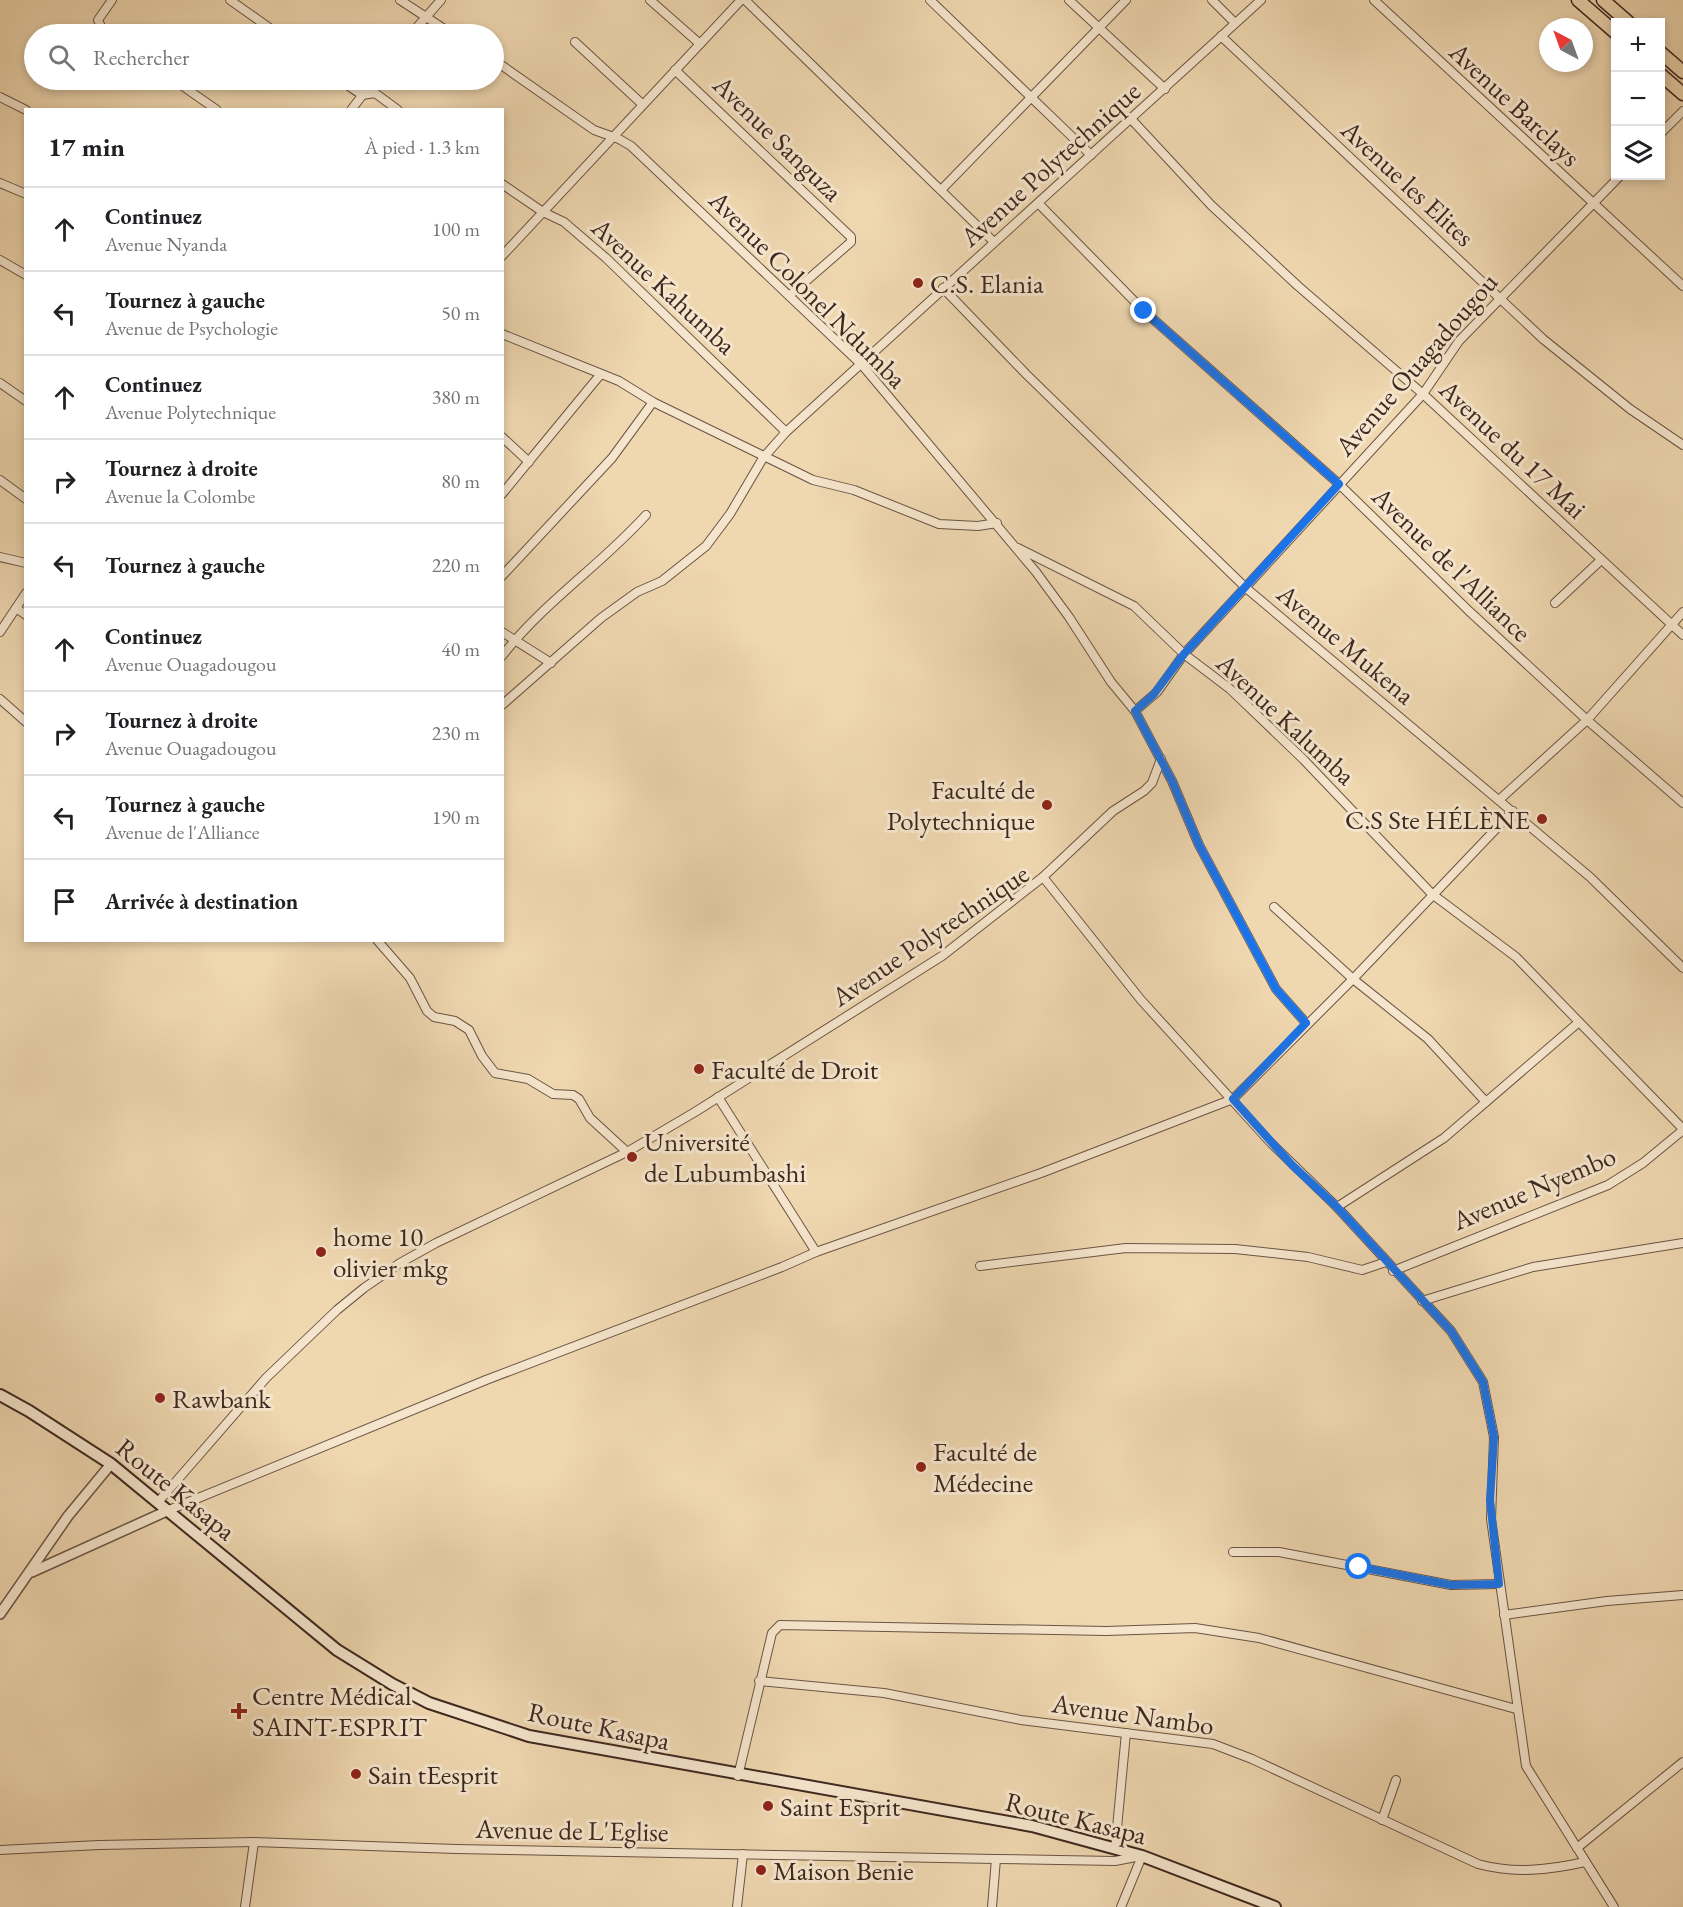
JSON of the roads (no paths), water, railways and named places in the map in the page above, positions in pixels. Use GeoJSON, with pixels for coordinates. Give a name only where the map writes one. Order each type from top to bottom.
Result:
{"type":"FeatureCollection","features":[{"type":"Feature","properties":{"kind":"highway"},"geometry":{"type":"LineString","coordinates":[[1578,0],[1611,29]]}},
{"type":"Feature","properties":{"kind":"highway"},"geometry":{"type":"LineString","coordinates":[[1603,0],[1623,18]]}},
{"type":"Feature","properties":{"kind":"highway"},"geometry":{"type":"LineString","coordinates":[[1665,56],[1683,72]]}},
{"type":"Feature","properties":{"kind":"highway"},"geometry":{"type":"LineString","coordinates":[[1665,78],[1683,94]]}},
{"type":"Feature","properties":{"kind":"main road","name":"Route Kasapa"},"geometry":{"type":"LineString","coordinates":[[0,1395],[111,1464],[320,1637],[365,1668],[429,1703],[529,1737],[738,1776],[1032,1826],[1142,1856],[1275,1907]]}},
{"type":"Feature","properties":{"kind":"street"},"geometry":{"type":"LineString","coordinates":[[100,24],[99,20],[112,0]]}},
{"type":"Feature","properties":{"kind":"street"},"geometry":{"type":"LineString","coordinates":[[231,0],[264,24]]}},
{"type":"Feature","properties":{"kind":"street"},"geometry":{"type":"LineString","coordinates":[[400,0],[436,24]]}},
{"type":"Feature","properties":{"kind":"street"},"geometry":{"type":"LineString","coordinates":[[419,24],[441,0]]}},
{"type":"Feature","properties":{"kind":"street"},"geometry":{"type":"LineString","coordinates":[[650,0],[700,44]]}},
{"type":"Feature","properties":{"kind":"street"},"geometry":{"type":"LineString","coordinates":[[504,254],[642,104],[743,0],[942,189],[994,242]]}},
{"type":"Feature","properties":{"kind":"street"},"geometry":{"type":"LineString","coordinates":[[930,0],[1091,155]]}},
{"type":"Feature","properties":{"kind":"street"},"geometry":{"type":"LineString","coordinates":[[1069,0],[1165,90]]}},
{"type":"Feature","properties":{"kind":"street"},"geometry":{"type":"LineString","coordinates":[[942,189],[1126,0]]}},
{"type":"Feature","properties":{"kind":"street"},"geometry":{"type":"LineString","coordinates":[[1212,0],[1235,23]]}},
{"type":"Feature","properties":{"kind":"street","name":"Avenue Polytechnique"},"geometry":{"type":"LineString","coordinates":[[504,703],[601,618],[638,592],[662,581],[701,550],[730,514],[763,458],[786,432],[1165,90],[1261,0]]}},
{"type":"Feature","properties":{"kind":"street","name":"Avenue Barclays"},"geometry":{"type":"LineString","coordinates":[[1374,0],[1683,286]]}},
{"type":"Feature","properties":{"kind":"street","name":"Avenue les Elites"},"geometry":{"type":"LineString","coordinates":[[1221,36],[1570,363],[1630,409],[1683,444]]}},
{"type":"Feature","properties":{"kind":"street"},"geometry":{"type":"LineString","coordinates":[[575,42],[642,104]]}},
{"type":"Feature","properties":{"kind":"street","name":"Avenue Colonel Ndumba"},"geometry":{"type":"LineString","coordinates":[[504,67],[594,130],[631,146],[862,364],[1016,547],[1065,610],[1111,682],[1135,711]]}},
{"type":"Feature","properties":{"kind":"street","name":"Avenue Sanguza"},"geometry":{"type":"LineString","coordinates":[[675,70],[851,237],[851,242],[790,295]]}},
{"type":"Feature","properties":{"kind":"street"},"geometry":{"type":"LineString","coordinates":[[188,90],[214,108]]}},
{"type":"Feature","properties":{"kind":"street"},"geometry":{"type":"LineString","coordinates":[[355,90],[362,95],[375,93],[395,108]]}},
{"type":"Feature","properties":{"kind":"street"},"geometry":{"type":"LineString","coordinates":[[352,108],[366,90]]}},
{"type":"Feature","properties":{"kind":"street"},"geometry":{"type":"LineString","coordinates":[[0,97],[24,109]]}},
{"type":"Feature","properties":{"kind":"street"},"geometry":{"type":"LineString","coordinates":[[1665,129],[1683,111]]}},
{"type":"Feature","properties":{"kind":"street","name":"Avenue du 17 Mai"},"geometry":{"type":"LineString","coordinates":[[1132,120],[1220,213],[1298,286],[1423,394],[1683,635]]}},
{"type":"Feature","properties":{"kind":"street","name":"Avenue Ouagadougou"},"geometry":{"type":"LineString","coordinates":[[1135,711],[1156,692],[1184,654],[1423,394],[1459,341],[1616,180]]}},
{"type":"Feature","properties":{"kind":"street"},"geometry":{"type":"LineString","coordinates":[[0,183],[24,193]]}},
{"type":"Feature","properties":{"kind":"street","name":"Avenue Kahumba"},"geometry":{"type":"LineString","coordinates":[[504,185],[543,212],[564,222],[606,258],[786,432]]}},
{"type":"Feature","properties":{"kind":"street","name":"Avenue de l'Alliance"},"geometry":{"type":"LineString","coordinates":[[1038,203],[1144,311],[1339,484],[1469,611],[1587,720],[1683,803]]}},
{"type":"Feature","properties":{"kind":"street"},"geometry":{"type":"LineString","coordinates":[[0,260],[24,273]]}},
{"type":"Feature","properties":{"kind":"street","name":"Avenue Mukena"},"geometry":{"type":"LineString","coordinates":[[943,288],[1027,375],[1246,588],[1590,877],[1683,968]]}},
{"type":"Feature","properties":{"kind":"street"},"geometry":{"type":"LineString","coordinates":[[504,335],[629,386],[653,402],[763,458],[813,480],[854,489],[934,523],[978,526],[997,523]]}},
{"type":"Feature","properties":{"kind":"street"},"geometry":{"type":"LineString","coordinates":[[504,492],[600,375]]}},
{"type":"Feature","properties":{"kind":"street"},"geometry":{"type":"LineString","coordinates":[[0,383],[24,400]]}},
{"type":"Feature","properties":{"kind":"street"},"geometry":{"type":"LineString","coordinates":[[504,574],[612,458],[653,402]]}},
{"type":"Feature","properties":{"kind":"street"},"geometry":{"type":"LineString","coordinates":[[504,439],[528,462]]}},
{"type":"Feature","properties":{"kind":"street"},"geometry":{"type":"LineString","coordinates":[[0,480],[24,498]]}},
{"type":"Feature","properties":{"kind":"street"},"geometry":{"type":"LineString","coordinates":[[504,653],[553,601],[625,539],[646,514]]}},
{"type":"Feature","properties":{"kind":"street","name":"Avenue Kalumba"},"geometry":{"type":"LineString","coordinates":[[1016,547],[1134,606],[1184,654],[1230,689],[1303,759],[1432,894],[1509,951],[1683,1130]]}},
{"type":"Feature","properties":{"kind":"street"},"geometry":{"type":"LineString","coordinates":[[0,556],[24,562]]}},
{"type":"Feature","properties":{"kind":"street"},"geometry":{"type":"LineString","coordinates":[[1555,603],[1601,560]]}},
{"type":"Feature","properties":{"kind":"street"},"geometry":{"type":"LineString","coordinates":[[0,632],[24,596]]}},
{"type":"Feature","properties":{"kind":"street"},"geometry":{"type":"LineString","coordinates":[[16,608],[24,614]]}},
{"type":"Feature","properties":{"kind":"street"},"geometry":{"type":"LineString","coordinates":[[1499,801],[1587,720],[1683,612]]}},
{"type":"Feature","properties":{"kind":"street"},"geometry":{"type":"LineString","coordinates":[[504,633],[551,663]]}},
{"type":"Feature","properties":{"kind":"street"},"geometry":{"type":"LineString","coordinates":[[0,699],[24,720]]}},
{"type":"Feature","properties":{"kind":"street"},"geometry":{"type":"LineString","coordinates":[[1135,711],[1161,759],[1199,845],[1276,989],[1306,1023]]}},
{"type":"Feature","properties":{"kind":"street"},"geometry":{"type":"LineString","coordinates":[[1043,877],[1113,811],[1152,783],[1161,759]]}},
{"type":"Feature","properties":{"kind":"street"},"geometry":{"type":"LineString","coordinates":[[30,1573],[169,1510],[486,1380],[816,1252],[1052,1169],[1233,1099],[1306,1023],[1353,979],[1513,811]]}},
{"type":"Feature","properties":{"kind":"street","name":"Avenue Polytechnique"},"geometry":{"type":"LineString","coordinates":[[159,1502],[266,1378],[337,1310],[364,1288],[400,1263],[436,1243],[627,1152],[718,1097],[942,956],[1043,877],[1141,1000],[1292,1165],[1337,1207],[1451,1331],[1485,1388],[1494,1437],[1491,1519],[1516,1709],[1526,1766],[1614,1907]]}},
{"type":"Feature","properties":{"kind":"street"},"geometry":{"type":"LineString","coordinates":[[1274,907],[1353,979],[1435,1046],[1486,1102]]}},
{"type":"Feature","properties":{"kind":"street"},"geometry":{"type":"LineString","coordinates":[[379,942],[410,978],[427,1011],[434,1017],[455,1021],[469,1030],[482,1056],[495,1073],[528,1079],[552,1094],[573,1095],[579,1099],[590,1118],[627,1152]]}},
{"type":"Feature","properties":{"kind":"street"},"geometry":{"type":"LineString","coordinates":[[1337,1207],[1428,1150],[1579,1022]]}},
{"type":"Feature","properties":{"kind":"street"},"geometry":{"type":"LineString","coordinates":[[718,1097],[816,1252]]}},
{"type":"Feature","properties":{"kind":"street","name":"Avenue Nyembo"},"geometry":{"type":"LineString","coordinates":[[1394,1271],[1608,1185],[1643,1163],[1683,1130]]}},
{"type":"Feature","properties":{"kind":"street"},"geometry":{"type":"LineString","coordinates":[[1422,1301],[1533,1267],[1683,1243]]}},
{"type":"Feature","properties":{"kind":"street"},"geometry":{"type":"LineString","coordinates":[[980,1266],[1126,1248],[1235,1249],[1308,1257],[1362,1270],[1386,1262]]}},
{"type":"Feature","properties":{"kind":"street"},"geometry":{"type":"LineString","coordinates":[[0,1614],[68,1516],[111,1464]]}},
{"type":"Feature","properties":{"kind":"street"},"geometry":{"type":"LineString","coordinates":[[1233,1552],[1279,1552],[1451,1585],[1499,1584]]}},
{"type":"Feature","properties":{"kind":"street"},"geometry":{"type":"LineString","coordinates":[[1504,1615],[1607,1600],[1683,1595]]}},
{"type":"Feature","properties":{"kind":"street"},"geometry":{"type":"LineString","coordinates":[[738,1776],[772,1633],[780,1625],[1107,1631],[1195,1628],[1259,1638],[1516,1709]]}},
{"type":"Feature","properties":{"kind":"street","name":"Avenue Nambo"},"geometry":{"type":"LineString","coordinates":[[759,1681],[884,1693],[1021,1720],[1213,1744],[1252,1759],[1478,1864],[1499,1870],[1553,1869],[1586,1862]]}},
{"type":"Feature","properties":{"kind":"street"},"geometry":{"type":"LineString","coordinates":[[1115,1849],[1126,1732]]}},
{"type":"Feature","properties":{"kind":"street"},"geometry":{"type":"LineString","coordinates":[[1577,1848],[1683,1762]]}},
{"type":"Feature","properties":{"kind":"street"},"geometry":{"type":"LineString","coordinates":[[1382,1820],[1396,1780]]}},
{"type":"Feature","properties":{"kind":"street"},"geometry":{"type":"LineString","coordinates":[[245,1907],[254,1842]]}},
{"type":"Feature","properties":{"kind":"street","name":"Avenue de L'Eglise"},"geometry":{"type":"LineString","coordinates":[[0,1850],[99,1845],[254,1842],[467,1850],[1114,1861],[1142,1856]]}},
{"type":"Feature","properties":{"kind":"street"},"geometry":{"type":"LineString","coordinates":[[737,1907],[743,1854]]}},
{"type":"Feature","properties":{"kind":"street"},"geometry":{"type":"LineString","coordinates":[[1121,1907],[1142,1856]]}},
{"type":"Feature","properties":{"kind":"street"},"geometry":{"type":"LineString","coordinates":[[992,1907],[996,1859]]}},
{"type":"Feature","properties":{"kind":"place","name":"C.S. Elania"},"geometry":{"type":"Point","coordinates":[918,283]}},
{"type":"Feature","properties":{"kind":"place","name":"Faculté de Polytechnique"},"geometry":{"type":"Point","coordinates":[1047,805]}},
{"type":"Feature","properties":{"kind":"place","name":"C.S Ste HÉLÈNE"},"geometry":{"type":"Point","coordinates":[1542,819]}},
{"type":"Feature","properties":{"kind":"place","name":"Faculté de Droit"},"geometry":{"type":"Point","coordinates":[699,1069]}},
{"type":"Feature","properties":{"kind":"place","name":"Université de Lubumbashi"},"geometry":{"type":"Point","coordinates":[632,1157]}},
{"type":"Feature","properties":{"kind":"place","name":"home 10 olivier mkg"},"geometry":{"type":"Point","coordinates":[321,1252]}},
{"type":"Feature","properties":{"kind":"place","name":"Rawbank"},"geometry":{"type":"Point","coordinates":[160,1398]}},
{"type":"Feature","properties":{"kind":"place","name":"Faculté de Médecine"},"geometry":{"type":"Point","coordinates":[921,1467]}},
{"type":"Feature","properties":{"kind":"place","name":"Centre Médical SAINT-ESPRIT"},"geometry":{"type":"Point","coordinates":[239,1711]}},
{"type":"Feature","properties":{"kind":"place","name":"Sain tEesprit"},"geometry":{"type":"Point","coordinates":[356,1774]}},
{"type":"Feature","properties":{"kind":"place","name":"Saint Esprit"},"geometry":{"type":"Point","coordinates":[768,1806]}},
{"type":"Feature","properties":{"kind":"place","name":"Maison Benie"},"geometry":{"type":"Point","coordinates":[761,1870]}}]}
